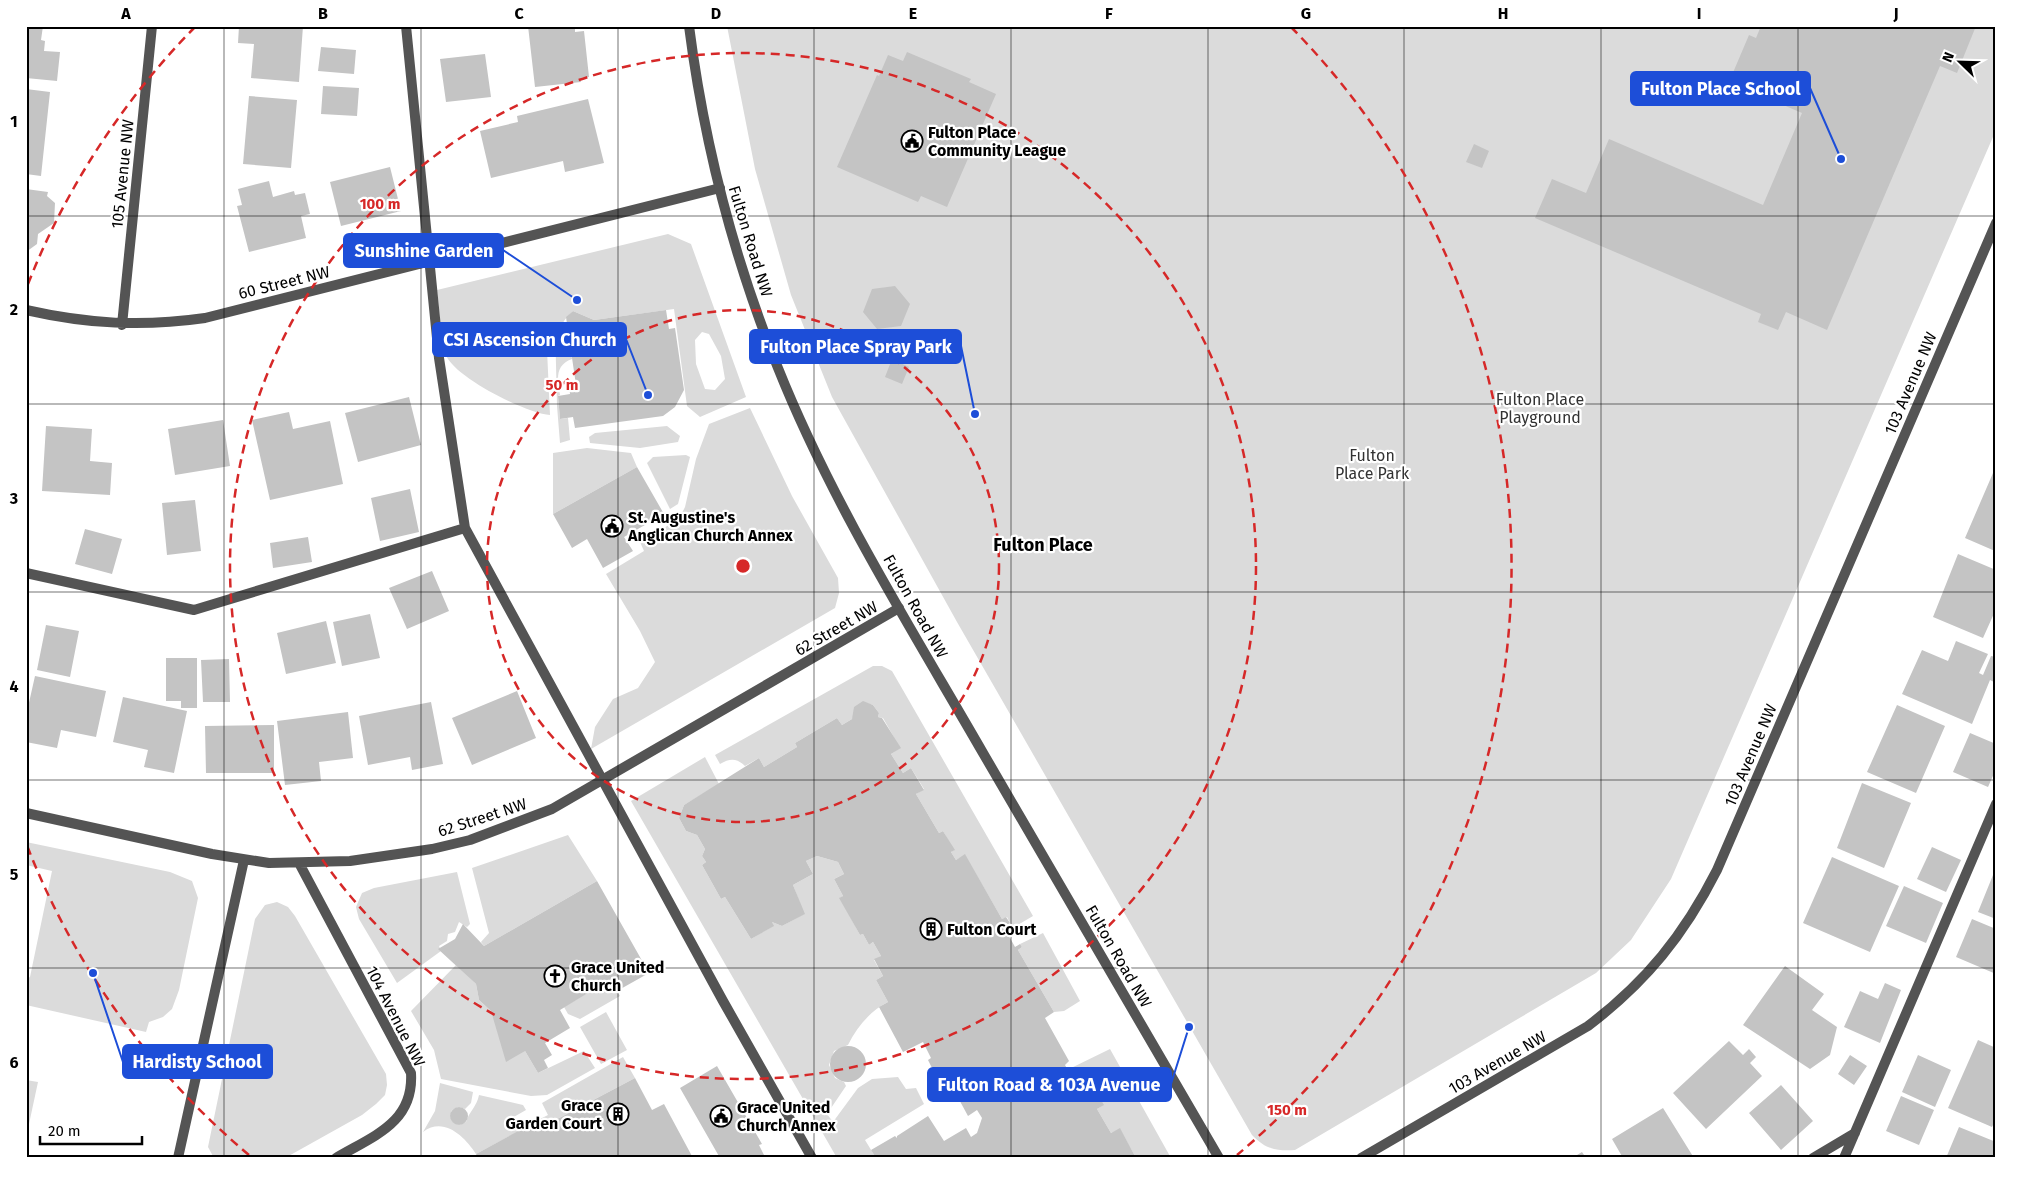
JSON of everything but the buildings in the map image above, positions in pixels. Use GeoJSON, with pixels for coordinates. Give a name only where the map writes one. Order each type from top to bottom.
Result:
{"type":"FeatureCollection","features":[{"type":"Feature","properties":{"kind":"street","name":"105 Avenue NW"},"geometry":{"type":"LineString","coordinates":[[122,325],[152,26]]}},
{"type":"Feature","properties":{"kind":"street"},"geometry":{"type":"LineString","coordinates":[[406,26],[439,358],[465,528],[723,1001],[812,1158]]}},
{"type":"Feature","properties":{"kind":"street","name":"Fulton Road NW"},"geometry":{"type":"LineString","coordinates":[[689,26],[703,116],[720,188],[752,299],[779,369],[838,497],[899,608],[1219,1158]]}},
{"type":"Feature","properties":{"kind":"street","name":"60 Street NW"},"geometry":{"type":"LineString","coordinates":[[26,310],[85,322],[122,325],[173,323],[205,318],[720,188]]}},
{"type":"Feature","properties":{"kind":"street","name":"103 Avenue NW"},"geometry":{"type":"LineString","coordinates":[[1361,1158],[1588,1026],[1617,1005],[1641,981],[1668,951],[1682,931],[1701,902],[1717,870],[1996,223]]}},
{"type":"Feature","properties":{"kind":"street"},"geometry":{"type":"LineString","coordinates":[[26,573],[194,610],[465,528]]}},
{"type":"Feature","properties":{"kind":"street","name":"62 Street NW"},"geometry":{"type":"LineString","coordinates":[[26,813],[244,860],[299,864],[377,858],[432,849],[470,840],[552,809],[899,608]]}},
{"type":"Feature","properties":{"kind":"street"},"geometry":{"type":"LineString","coordinates":[[1844,1158],[1996,804]]}},
{"type":"Feature","properties":{"kind":"street"},"geometry":{"type":"LineString","coordinates":[[178,1158],[244,860]]}},
{"type":"Feature","properties":{"kind":"street","name":"104 Avenue NW"},"geometry":{"type":"LineString","coordinates":[[299,864],[411,1073],[412,1087],[408,1102],[400,1116],[390,1127],[336,1158]]}},
{"type":"Feature","properties":{"kind":"street"},"geometry":{"type":"LineString","coordinates":[[1813,1158],[1855,1133]]}},
{"type":"Feature","properties":{"kind":"green space","name":"Fulton Place Park"},"geometry":{"type":"Polygon","coordinates":[[[727,26],[1996,26],[1996,130],[1671,879],[1631,940],[1596,973],[1295,1150],[1271,1148],[1252,1135],[957,622],[832,397],[791,295],[755,169],[727,26]]]}},
{"type":"Feature","properties":{"kind":"green space"},"geometry":{"type":"Polygon","coordinates":[[[668,234],[691,244],[746,397],[700,417],[687,406],[674,309],[594,320],[573,311],[564,320],[559,335],[564,352],[571,352],[572,359],[563,365],[558,373],[560,419],[568,418],[570,440],[560,443],[557,406],[555,324],[546,328],[550,415],[525,408],[492,393],[462,374],[452,364],[444,348],[437,290],[668,234]],[[702,332],[695,340],[696,364],[705,389],[715,390],[725,379],[721,356],[709,334],[702,332]]]}},
{"type":"Feature","properties":{"kind":"green space"},"geometry":{"type":"Polygon","coordinates":[[[750,408],[792,496],[838,578],[839,593],[835,608],[591,749],[595,727],[613,699],[638,688],[655,662],[640,631],[606,574],[644,551],[640,542],[679,519],[685,507],[696,459],[709,424],[750,408]]]}},
{"type":"Feature","properties":{"kind":"green space"},"geometry":{"type":"Polygon","coordinates":[[[667,426],[680,436],[678,442],[640,448],[590,443],[589,437],[595,433],[667,426]]]}},
{"type":"Feature","properties":{"kind":"green space"},"geometry":{"type":"Polygon","coordinates":[[[587,448],[631,453],[637,467],[553,514],[553,453],[587,448]]]}},
{"type":"Feature","properties":{"kind":"green space"},"geometry":{"type":"Polygon","coordinates":[[[686,455],[690,457],[678,504],[670,509],[647,463],[653,457],[686,455]]]}},
{"type":"Feature","properties":{"kind":"green space"},"geometry":{"type":"Polygon","coordinates":[[[873,666],[882,666],[892,671],[1033,916],[1006,932],[1004,927],[1010,923],[1007,917],[1002,919],[965,855],[956,860],[951,852],[954,850],[943,831],[939,833],[916,794],[924,789],[911,768],[903,773],[891,754],[900,748],[883,718],[878,717],[879,713],[873,705],[863,702],[852,719],[842,725],[837,718],[795,743],[797,747],[764,767],[759,758],[745,766],[739,761],[733,760],[720,764],[715,755],[873,666]]]}},
{"type":"Feature","properties":{"kind":"green space"},"geometry":{"type":"Polygon","coordinates":[[[705,757],[719,784],[684,805],[679,818],[686,831],[697,835],[705,849],[702,856],[706,862],[702,865],[721,899],[725,897],[751,939],[773,926],[772,922],[782,926],[804,914],[793,885],[813,874],[806,861],[817,856],[838,862],[844,874],[834,879],[843,896],[840,898],[860,935],[863,934],[869,945],[873,942],[881,956],[874,960],[883,976],[876,980],[888,1002],[875,1010],[865,1020],[848,1045],[834,1051],[829,1065],[835,1078],[844,1082],[846,1086],[827,1114],[833,1122],[858,1088],[872,1079],[898,1077],[906,1089],[916,1088],[924,1104],[865,1140],[876,1158],[837,1158],[631,801],[705,757]]]}},
{"type":"Feature","properties":{"kind":"green space"},"geometry":{"type":"Polygon","coordinates":[[[568,835],[597,881],[484,946],[481,942],[489,933],[472,868],[568,835]]]}},
{"type":"Feature","properties":{"kind":"green space"},"geometry":{"type":"Polygon","coordinates":[[[26,842],[170,872],[192,881],[198,898],[179,990],[172,1009],[163,1017],[149,1022],[146,1032],[26,1005],[26,979],[30,977],[52,871],[26,865],[26,842]]]}},
{"type":"Feature","properties":{"kind":"green space"},"geometry":{"type":"Polygon","coordinates":[[[457,872],[470,924],[467,927],[459,922],[455,932],[448,934],[447,941],[439,946],[441,951],[397,983],[359,919],[356,907],[362,893],[374,888],[457,872]]]}},
{"type":"Feature","properties":{"kind":"green space"},"geometry":{"type":"Polygon","coordinates":[[[277,902],[288,907],[295,916],[386,1074],[387,1085],[385,1095],[362,1115],[285,1158],[214,1158],[208,1147],[255,919],[265,905],[277,902]]]}},
{"type":"Feature","properties":{"kind":"green space"},"geometry":{"type":"Polygon","coordinates":[[[1043,933],[1080,1001],[1064,1011],[1054,1012],[1018,950],[1022,947],[1020,944],[1043,933]]]}},
{"type":"Feature","properties":{"kind":"green space"},"geometry":{"type":"Polygon","coordinates":[[[456,965],[476,984],[479,1000],[491,1011],[525,1051],[538,1073],[584,1051],[595,1068],[547,1095],[531,1096],[441,1079],[434,1050],[411,1011],[456,965]]]}},
{"type":"Feature","properties":{"kind":"green space"},"geometry":{"type":"Polygon","coordinates":[[[611,979],[620,996],[580,1019],[568,1014],[564,1007],[611,979]]]}},
{"type":"Feature","properties":{"kind":"green space"},"geometry":{"type":"Polygon","coordinates":[[[606,1012],[627,1050],[601,1064],[580,1027],[606,1012]]]}},
{"type":"Feature","properties":{"kind":"green space"},"geometry":{"type":"Polygon","coordinates":[[[1110,1049],[1171,1158],[1136,1158],[1120,1129],[1111,1133],[1097,1109],[1103,1105],[1091,1083],[1079,1090],[1067,1070],[1110,1049]]]}},
{"type":"Feature","properties":{"kind":"green space"},"geometry":{"type":"Polygon","coordinates":[[[623,1057],[635,1078],[546,1125],[542,1118],[548,1115],[542,1103],[623,1057]]]}},
{"type":"Feature","properties":{"kind":"green space"},"geometry":{"type":"Polygon","coordinates":[[[26,1080],[38,1082],[26,1138],[26,1080]]]}},
{"type":"Feature","properties":{"kind":"green space"},"geometry":{"type":"Polygon","coordinates":[[[440,1083],[473,1092],[471,1103],[465,1109],[459,1107],[452,1110],[450,1116],[453,1122],[459,1125],[466,1122],[479,1095],[523,1105],[526,1110],[512,1118],[519,1131],[476,1154],[460,1135],[446,1127],[439,1126],[423,1132],[435,1111],[440,1083]]]}},
{"type":"Feature","properties":{"kind":"place","name":"Fulton Place Community League"},"geometry":{"type":"Point","coordinates":[912,141]}},
{"type":"Feature","properties":{"kind":"place","name":"Fulton Place School"},"geometry":{"type":"Point","coordinates":[1841,159]}},
{"type":"Feature","properties":{"kind":"place","name":"Sunshine Garden"},"geometry":{"type":"Point","coordinates":[577,300]}},
{"type":"Feature","properties":{"kind":"place","name":"CSI Ascension Church"},"geometry":{"type":"Point","coordinates":[648,395]}},
{"type":"Feature","properties":{"kind":"place","name":"Fulton Place Spray Park"},"geometry":{"type":"Point","coordinates":[975,414]}},
{"type":"Feature","properties":{"kind":"place","name":"St. Augustine's Anglican Church Annex"},"geometry":{"type":"Point","coordinates":[612,526]}},
{"type":"Feature","properties":{"kind":"place","name":"Fulton Court"},"geometry":{"type":"Point","coordinates":[931,929]}},
{"type":"Feature","properties":{"kind":"place","name":"Hardisty School"},"geometry":{"type":"Point","coordinates":[93,973]}},
{"type":"Feature","properties":{"kind":"place","name":"Grace United Church"},"geometry":{"type":"Point","coordinates":[555,976]}},
{"type":"Feature","properties":{"kind":"place","name":"Fulton Road & 103A Avenue"},"geometry":{"type":"Point","coordinates":[1189,1027]}},
{"type":"Feature","properties":{"kind":"place","name":"Grace Garden Court"},"geometry":{"type":"Point","coordinates":[618,1114]}},
{"type":"Feature","properties":{"kind":"place","name":"Grace United Church Annex"},"geometry":{"type":"Point","coordinates":[721,1116]}},
{"type":"Feature","properties":{"kind":"district","name":"Fulton Place"},"geometry":{"type":"Point","coordinates":[1043,545]}},
{"type":"Feature","properties":{"kind":"park label","name":"Fulton Place Playground"},"geometry":{"type":"Point","coordinates":[1540,408]}}]}
